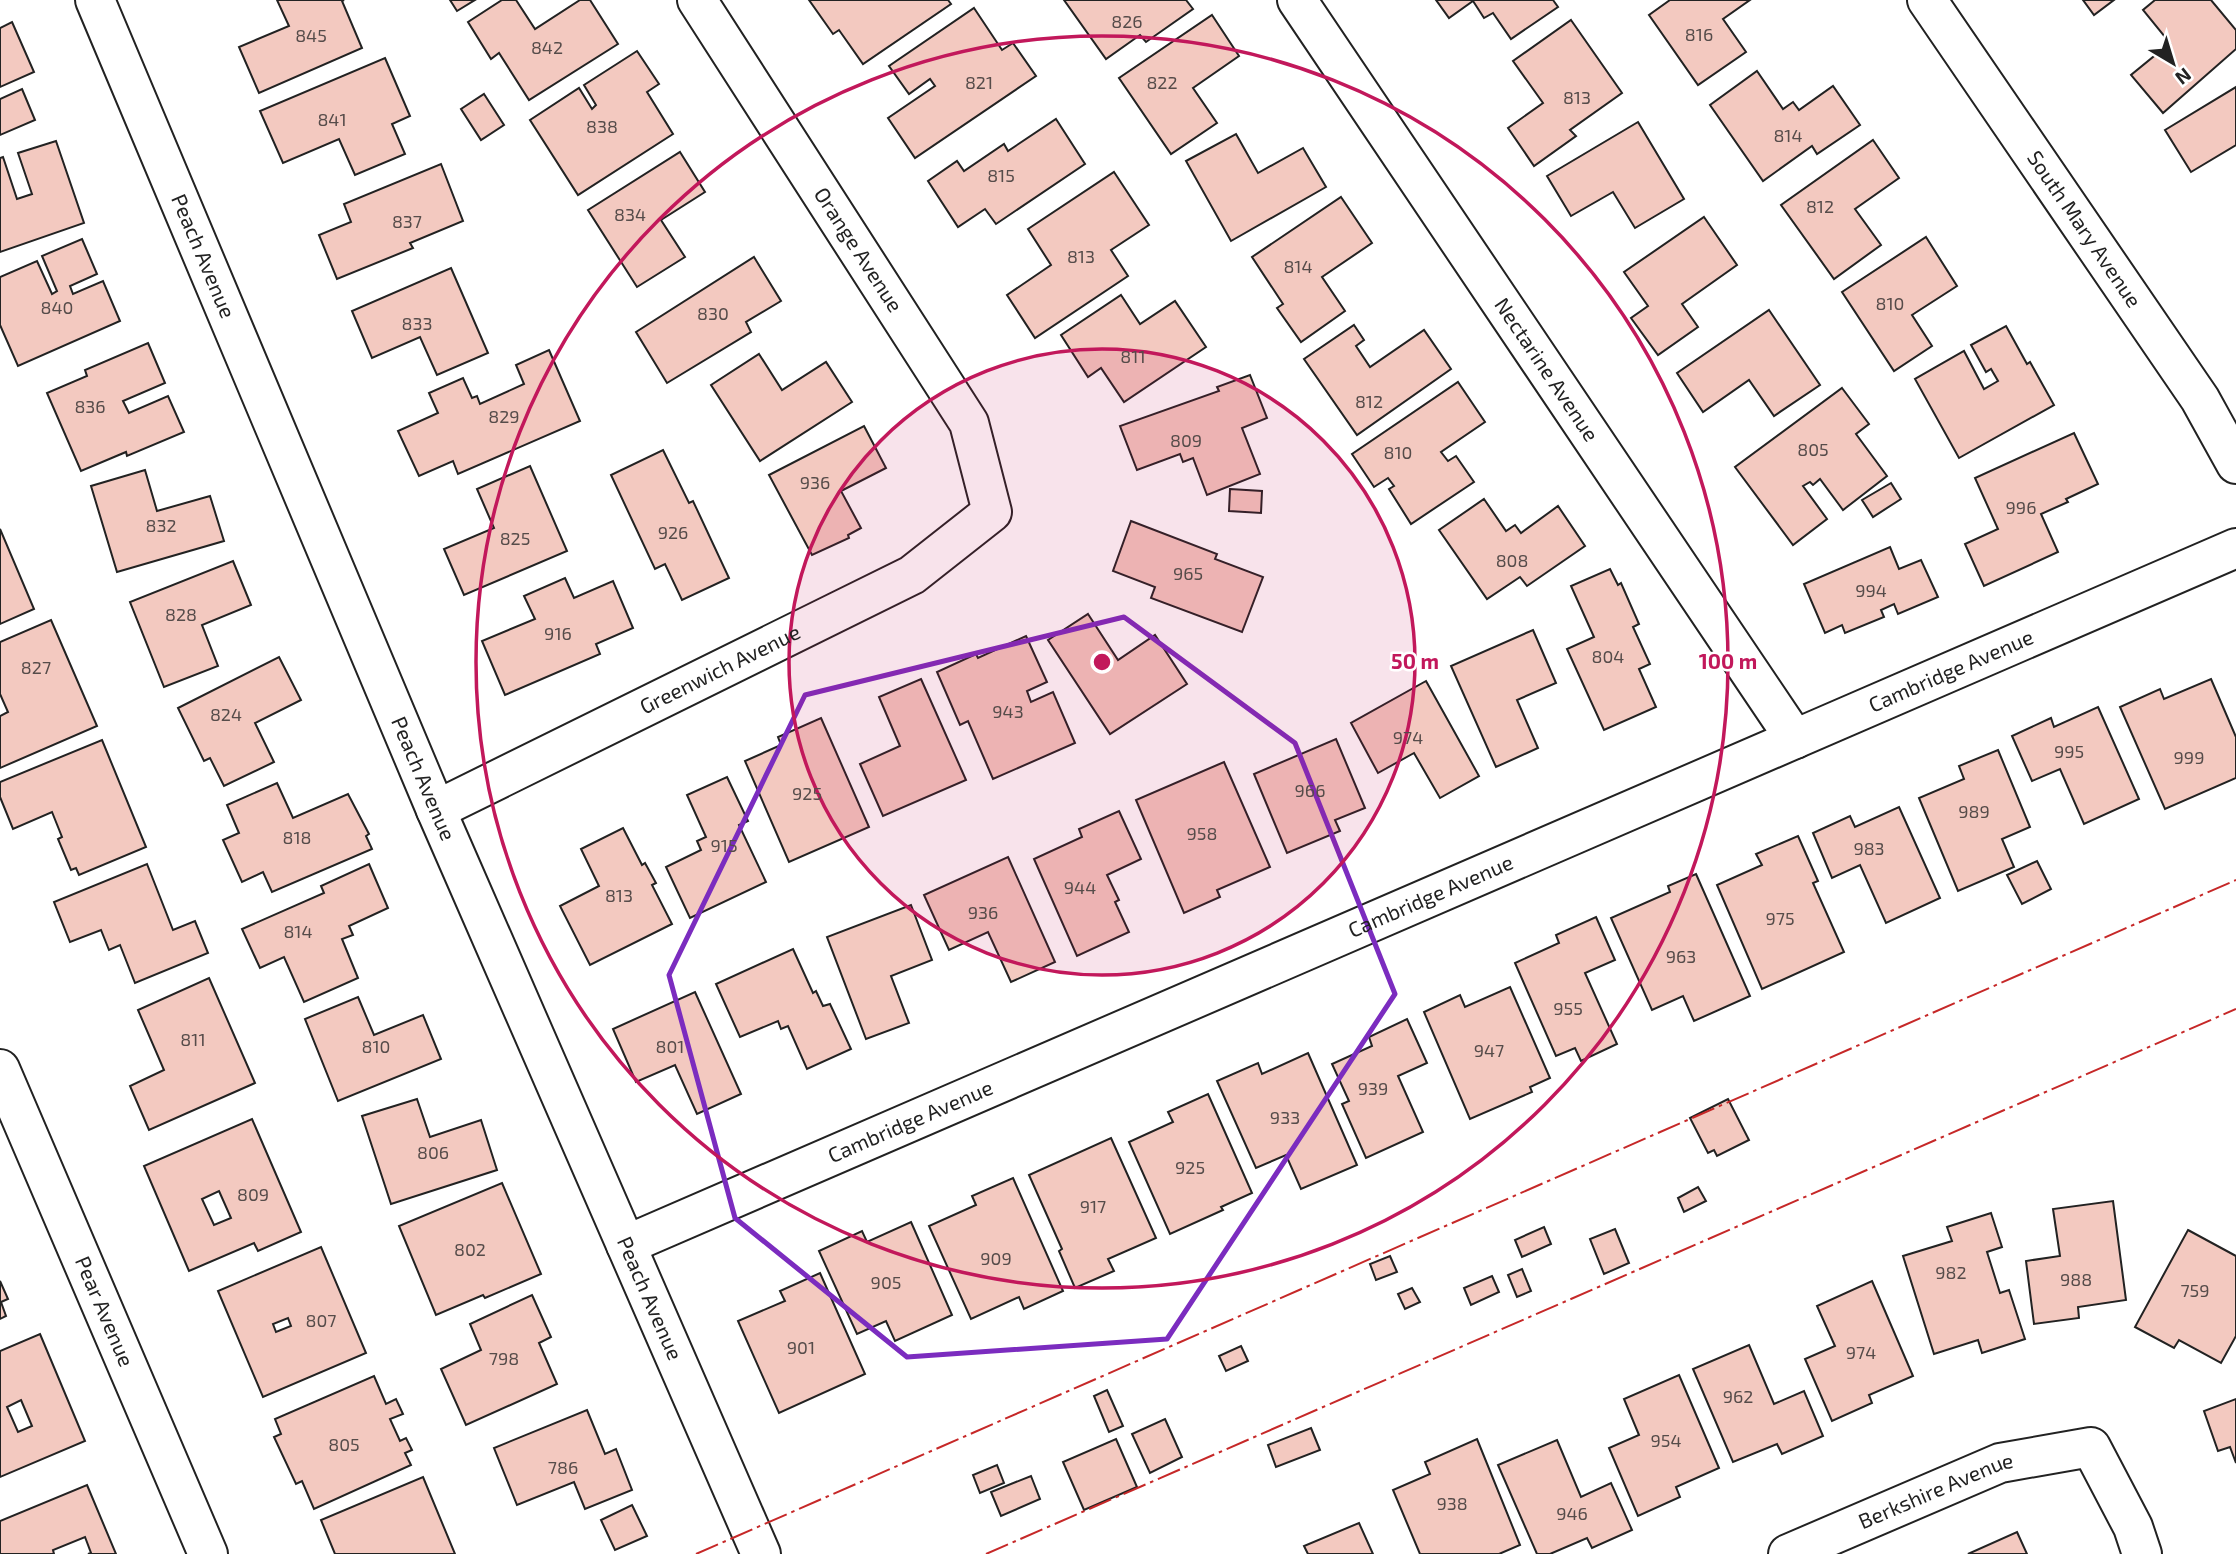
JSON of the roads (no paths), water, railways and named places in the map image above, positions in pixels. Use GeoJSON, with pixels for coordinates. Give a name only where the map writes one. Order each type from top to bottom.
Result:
{"type":"FeatureCollection","features":[{"type":"Feature","properties":{"kind":"street","name":"Peach Avenue"},"geometry":{"type":"LineString","coordinates":[[95,0],[436,810],[761,1554]]}},
{"type":"Feature","properties":{"kind":"street","name":"Orange Avenue"},"geometry":{"type":"LineString","coordinates":[[697,0],[969,423],[992,512]]}},
{"type":"Feature","properties":{"kind":"street","name":"Nectarine Avenue"},"geometry":{"type":"LineString","coordinates":[[1297,0],[1795,739]]}},
{"type":"Feature","properties":{"kind":"street","name":"South Mary Avenue"},"geometry":{"type":"LineString","coordinates":[[1927,0],[2200,399],[2236,464]]}},
{"type":"Feature","properties":{"kind":"street","name":"Greenwich Avenue"},"geometry":{"type":"LineString","coordinates":[[436,810],[912,575],[992,512]]}},
{"type":"Feature","properties":{"kind":"street","name":"Cambridge Avenue"},"geometry":{"type":"LineString","coordinates":[[626,1245],[2236,548]]}},
{"type":"Feature","properties":{"kind":"street","name":"Pear Avenue"},"geometry":{"type":"LineString","coordinates":[[0,1069],[208,1554]]}},
{"type":"Feature","properties":{"kind":"street","name":"Berkshire Avenue"},"geometry":{"type":"LineString","coordinates":[[1788,1554],[2000,1463],[2091,1447],[2133,1527],[2142,1554]]}}]}
